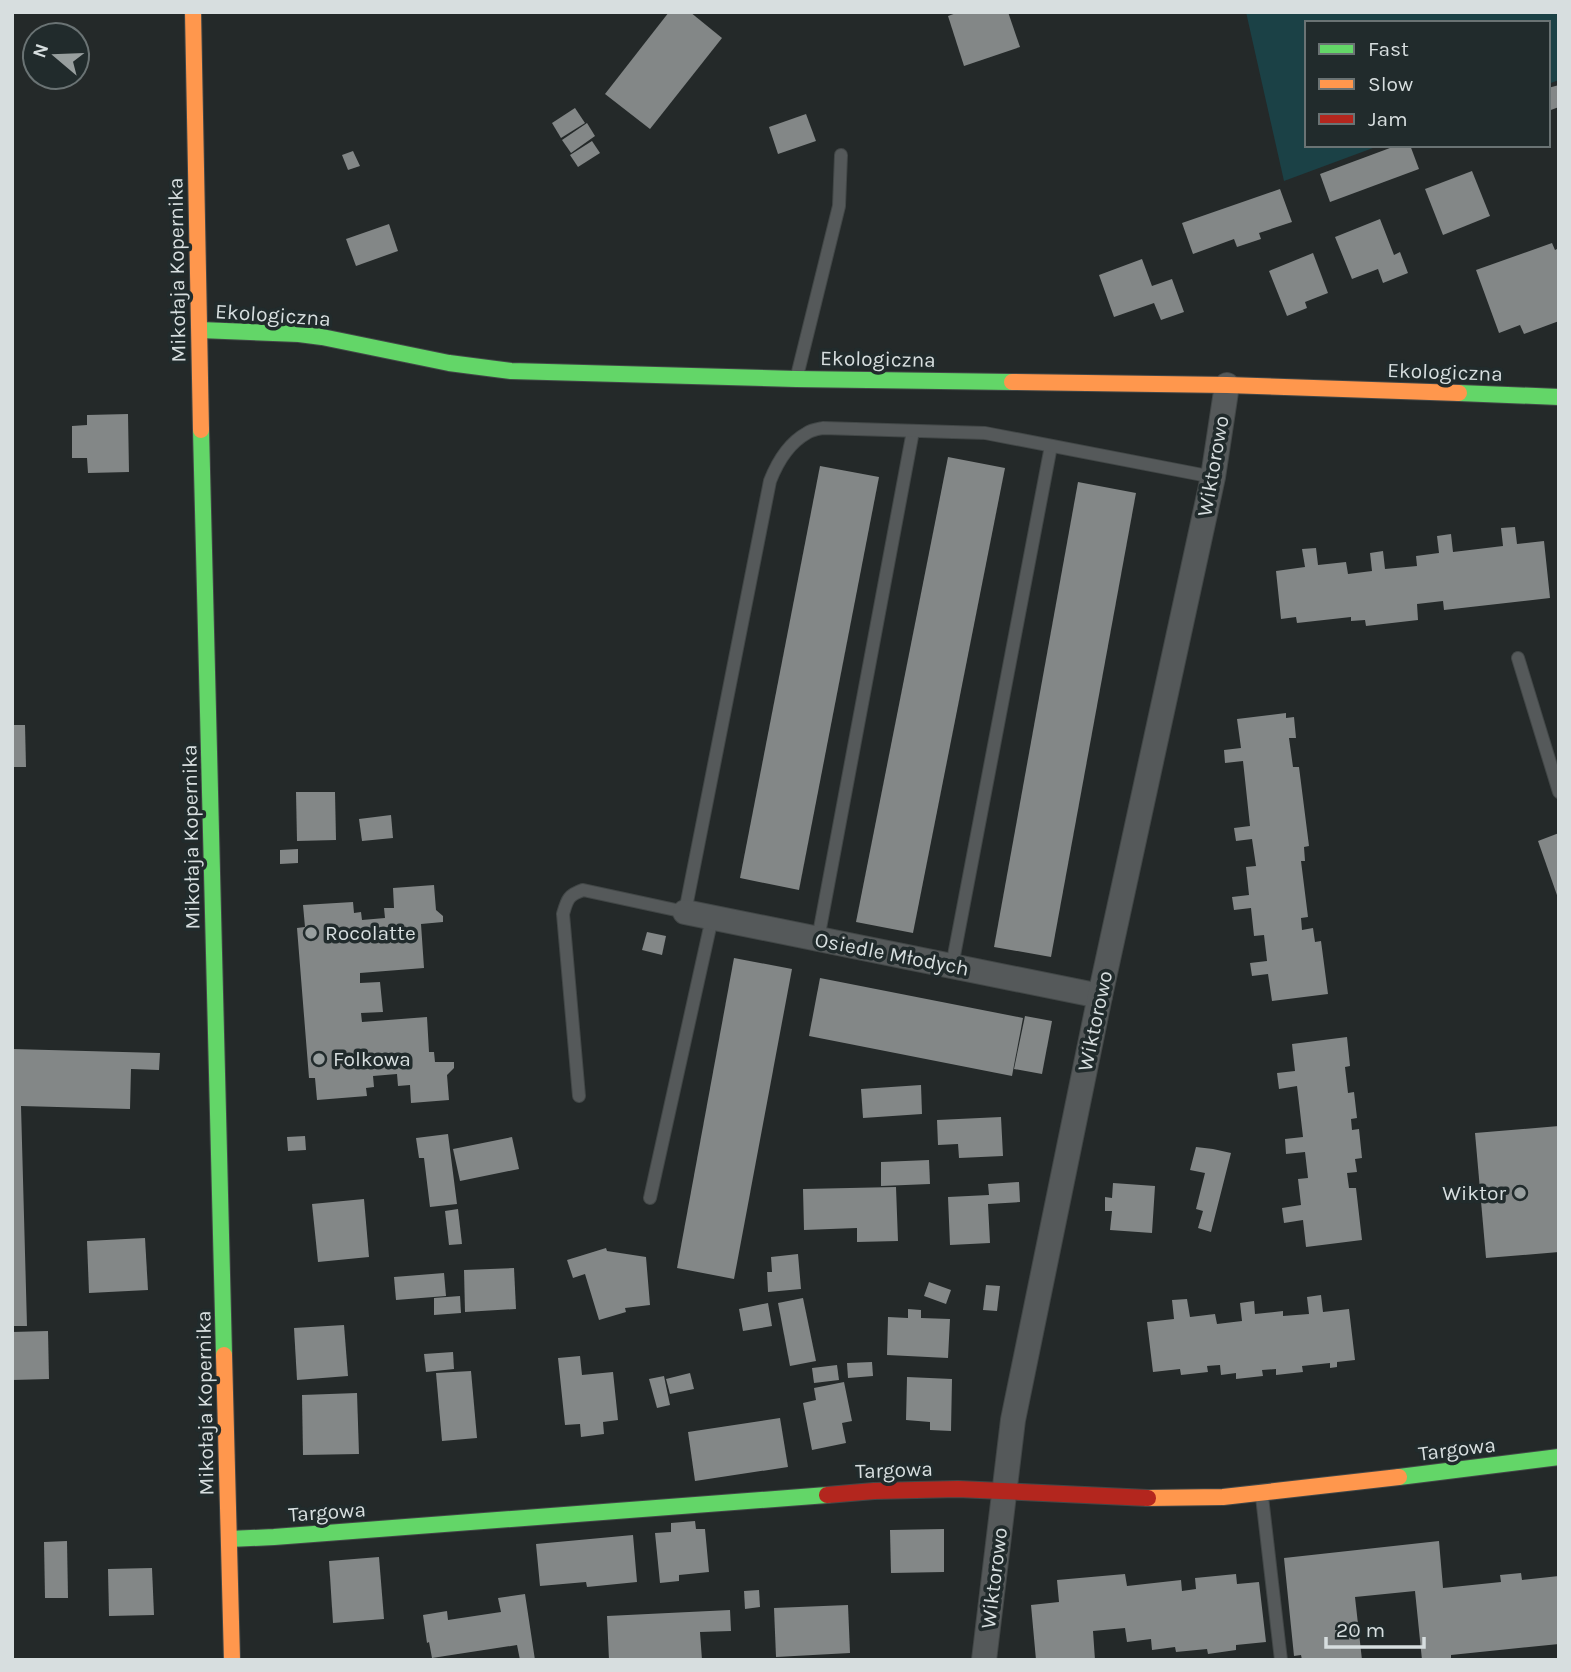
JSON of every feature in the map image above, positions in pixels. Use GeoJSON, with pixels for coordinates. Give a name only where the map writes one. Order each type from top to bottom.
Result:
{"type":"FeatureCollection","features":[{"type":"Feature","properties":{"kind":"street","name":"Mikołaja Kopernika"},"geometry":{"type":"LineString","coordinates":[[193,12],[232,1660]]}},
{"type":"Feature","properties":{"kind":"street","name":"Ekologiczna"},"geometry":{"type":"LineString","coordinates":[[200,330],[322,337],[449,363],[511,371],[796,379],[1227,385],[1559,397]]}},
{"type":"Feature","properties":{"kind":"street","name":"Wiktorowo"},"geometry":{"type":"LineString","coordinates":[[984,1660],[1013,1420],[1100,996],[1213,477],[1227,385]]}},
{"type":"Feature","properties":{"kind":"street","name":"Osiedle Młodych"},"geometry":{"type":"LineString","coordinates":[[685,912],[1100,996]]}},
{"type":"Feature","properties":{"kind":"street","name":"Targowa"},"geometry":{"type":"LineString","coordinates":[[229,1539],[874,1491],[957,1489],[1169,1498],[1223,1497],[1559,1457]]}},
{"type":"Feature","properties":{"kind":"lane"},"geometry":{"type":"LineString","coordinates":[[796,379],[839,206],[841,155]]}},
{"type":"Feature","properties":{"kind":"lane"},"geometry":{"type":"LineString","coordinates":[[579,1096],[563,914],[566,902],[573,894],[583,890],[685,912],[770,481],[777,464],[791,447],[808,432],[823,428],[985,433],[1213,477]]}},
{"type":"Feature","properties":{"kind":"lane"},"geometry":{"type":"LineString","coordinates":[[818,939],[913,431]]}},
{"type":"Feature","properties":{"kind":"lane"},"geometry":{"type":"LineString","coordinates":[[952,966],[1051,446]]}},
{"type":"Feature","properties":{"kind":"lane"},"geometry":{"type":"LineString","coordinates":[[1518,659],[1559,792]]}},
{"type":"Feature","properties":{"kind":"lane"},"geometry":{"type":"LineString","coordinates":[[650,1198],[712,918]]}},
{"type":"Feature","properties":{"kind":"lane"},"geometry":{"type":"LineString","coordinates":[[1262,1494],[1281,1660]]}},
{"type":"Feature","properties":{"kind":"shaded area"},"geometry":{"type":"Polygon","coordinates":[[[1246,12],[1559,12],[1559,80],[1550,83],[1550,21],[1305,21],[1305,147],[1376,147],[1284,181],[1246,12]]]}},
{"type":"Feature","properties":{"kind":"building"},"geometry":{"type":"Polygon","coordinates":[[[669,12],[690,12],[722,38],[650,129],[605,94],[669,12]]]}},
{"type":"Feature","properties":{"kind":"building"},"geometry":{"type":"Polygon","coordinates":[[[959,12],[1008,12],[1020,47],[964,66],[948,16],[959,12]]]}},
{"type":"Feature","properties":{"kind":"building"},"geometry":{"type":"Polygon","coordinates":[[[1559,85],[1559,107],[1550,110],[1550,87],[1559,85]]]}},
{"type":"Feature","properties":{"kind":"building"},"geometry":{"type":"Polygon","coordinates":[[[575,108],[585,123],[561,138],[552,123],[575,108]]]}},
{"type":"Feature","properties":{"kind":"building"},"geometry":{"type":"Polygon","coordinates":[[[806,114],[816,141],[778,154],[769,127],[806,114]]]}},
{"type":"Feature","properties":{"kind":"building"},"geometry":{"type":"Polygon","coordinates":[[[587,123],[595,136],[571,153],[562,140],[587,123]]]}},
{"type":"Feature","properties":{"kind":"building"},"geometry":{"type":"Polygon","coordinates":[[[592,141],[600,153],[578,167],[570,155],[592,141]]]}},
{"type":"Feature","properties":{"kind":"building"},"geometry":{"type":"Polygon","coordinates":[[[1393,147],[1411,147],[1419,169],[1330,202],[1320,174],[1393,147]]]}},
{"type":"Feature","properties":{"kind":"building"},"geometry":{"type":"Polygon","coordinates":[[[353,151],[360,166],[348,170],[342,155],[353,151]]]}},
{"type":"Feature","properties":{"kind":"building"},"geometry":{"type":"Polygon","coordinates":[[[1472,171],[1490,216],[1443,235],[1425,189],[1472,171]]]}},
{"type":"Feature","properties":{"kind":"building"},"geometry":{"type":"Polygon","coordinates":[[[1280,189],[1292,222],[1259,233],[1261,239],[1237,247],[1234,239],[1193,254],[1182,223],[1280,189]]]}},
{"type":"Feature","properties":{"kind":"building"},"geometry":{"type":"Polygon","coordinates":[[[1380,219],[1394,255],[1400,252],[1408,273],[1383,283],[1378,269],[1352,279],[1335,237],[1380,219]]]}},
{"type":"Feature","properties":{"kind":"building"},"geometry":{"type":"Polygon","coordinates":[[[389,224],[398,251],[356,266],[346,239],[389,224]]]}},
{"type":"Feature","properties":{"kind":"building"},"geometry":{"type":"Polygon","coordinates":[[[1552,243],[1555,250],[1559,248],[1559,321],[1524,334],[1520,325],[1499,333],[1476,270],[1552,243]]]}},
{"type":"Feature","properties":{"kind":"building"},"geometry":{"type":"Polygon","coordinates":[[[1313,253],[1328,293],[1305,302],[1307,308],[1287,316],[1269,271],[1313,253]]]}},
{"type":"Feature","properties":{"kind":"building"},"geometry":{"type":"Polygon","coordinates":[[[1142,259],[1152,286],[1172,279],[1184,312],[1161,320],[1154,303],[1114,317],[1099,275],[1142,259]]]}},
{"type":"Feature","properties":{"kind":"building"},"geometry":{"type":"Polygon","coordinates":[[[128,414],[129,472],[88,473],[87,458],[72,458],[72,426],[87,425],[87,415],[128,414]]]}},
{"type":"Feature","properties":{"kind":"building"},"geometry":{"type":"Polygon","coordinates":[[[948,457],[1005,468],[913,933],[856,922],[948,457]]]}},
{"type":"Feature","properties":{"kind":"building"},"geometry":{"type":"Polygon","coordinates":[[[820,466],[879,477],[799,890],[740,878],[820,466]]]}},
{"type":"Feature","properties":{"kind":"building"},"geometry":{"type":"Polygon","coordinates":[[[1078,482],[1136,493],[1051,957],[994,947],[1078,482]]]}},
{"type":"Feature","properties":{"kind":"building"},"geometry":{"type":"Polygon","coordinates":[[[1515,527],[1517,544],[1544,541],[1550,598],[1444,610],[1443,601],[1417,604],[1418,620],[1366,626],[1365,620],[1351,621],[1351,617],[1297,623],[1296,617],[1281,619],[1276,571],[1305,567],[1302,549],[1316,548],[1318,565],[1346,562],[1348,574],[1372,571],[1370,553],[1383,551],[1385,569],[1417,566],[1416,556],[1439,553],[1437,536],[1451,534],[1453,552],[1503,546],[1501,528],[1515,527]]]}},
{"type":"Feature","properties":{"kind":"building"},"geometry":{"type":"Polygon","coordinates":[[[1286,713],[1286,718],[1294,717],[1296,738],[1289,738],[1293,767],[1299,767],[1309,846],[1304,847],[1305,861],[1301,861],[1308,917],[1301,918],[1302,930],[1313,928],[1315,942],[1321,941],[1328,994],[1272,1001],[1268,974],[1252,976],[1250,963],[1267,961],[1264,935],[1254,936],[1251,908],[1234,910],[1232,897],[1249,895],[1246,867],[1256,866],[1252,839],[1236,841],[1234,828],[1250,826],[1243,761],[1225,763],[1224,750],[1241,748],[1237,719],[1286,713]]]}},
{"type":"Feature","properties":{"kind":"building"},"geometry":{"type":"Polygon","coordinates":[[[12,725],[25,725],[26,767],[12,767],[12,725]]]}},
{"type":"Feature","properties":{"kind":"building"},"geometry":{"type":"Polygon","coordinates":[[[296,792],[335,792],[336,840],[297,841],[296,792]]]}},
{"type":"Feature","properties":{"kind":"building"},"geometry":{"type":"Polygon","coordinates":[[[391,815],[393,838],[362,841],[359,819],[391,815]]]}},
{"type":"Feature","properties":{"kind":"building"},"geometry":{"type":"Polygon","coordinates":[[[1559,833],[1559,898],[1558,898],[1538,841],[1559,833]]]}},
{"type":"Feature","properties":{"kind":"building"},"geometry":{"type":"Polygon","coordinates":[[[298,849],[298,863],[280,864],[280,850],[298,849]]]}},
{"type":"Feature","properties":{"kind":"building"},"geometry":{"type":"Polygon","coordinates":[[[434,885],[436,910],[443,916],[443,922],[421,924],[424,968],[360,973],[360,983],[380,982],[383,1012],[361,1013],[362,1022],[427,1017],[429,1052],[434,1052],[435,1062],[454,1062],[454,1068],[447,1075],[449,1100],[411,1103],[410,1085],[398,1086],[397,1074],[373,1076],[374,1087],[366,1088],[367,1096],[317,1100],[315,1078],[309,1078],[297,928],[305,927],[303,905],[353,902],[354,913],[361,912],[362,920],[385,918],[384,908],[394,908],[393,888],[434,885]]]}},
{"type":"Feature","properties":{"kind":"building"},"geometry":{"type":"Polygon","coordinates":[[[647,932],[666,936],[662,955],[642,950],[647,932]]]}},
{"type":"Feature","properties":{"kind":"building"},"geometry":{"type":"Polygon","coordinates":[[[734,958],[792,969],[734,1279],[677,1268],[734,958]]]}},
{"type":"Feature","properties":{"kind":"building"},"geometry":{"type":"Polygon","coordinates":[[[820,978],[1023,1018],[1012,1076],[809,1036],[820,978]]]}},
{"type":"Feature","properties":{"kind":"building"},"geometry":{"type":"Polygon","coordinates":[[[1025,1016],[1052,1021],[1042,1074],[1014,1069],[1025,1016]]]}},
{"type":"Feature","properties":{"kind":"building"},"geometry":{"type":"Polygon","coordinates":[[[1347,1037],[1350,1066],[1345,1067],[1348,1093],[1354,1092],[1357,1118],[1351,1119],[1352,1130],[1359,1129],[1362,1158],[1355,1159],[1357,1172],[1347,1173],[1349,1188],[1356,1188],[1362,1240],[1306,1247],[1303,1220],[1284,1223],[1282,1208],[1301,1205],[1298,1179],[1308,1178],[1305,1152],[1286,1154],[1285,1139],[1303,1137],[1297,1086],[1279,1089],[1277,1073],[1295,1071],[1292,1044],[1347,1037]]]}},
{"type":"Feature","properties":{"kind":"building"},"geometry":{"type":"Polygon","coordinates":[[[12,1049],[160,1053],[159,1070],[131,1069],[130,1109],[21,1106],[27,1326],[12,1326],[12,1049]]]}},
{"type":"Feature","properties":{"kind":"building"},"geometry":{"type":"Polygon","coordinates":[[[921,1085],[922,1114],[863,1118],[861,1089],[921,1085]]]}},
{"type":"Feature","properties":{"kind":"building"},"geometry":{"type":"Polygon","coordinates":[[[1001,1117],[1003,1156],[959,1158],[958,1144],[938,1145],[937,1120],[1001,1117]]]}},
{"type":"Feature","properties":{"kind":"building","name":"Wiktor"},"geometry":{"type":"Polygon","coordinates":[[[1559,1126],[1559,1252],[1486,1258],[1475,1133],[1559,1126]]]}},
{"type":"Feature","properties":{"kind":"building"},"geometry":{"type":"Polygon","coordinates":[[[448,1134],[457,1204],[430,1207],[424,1158],[419,1158],[416,1138],[448,1134]]]}},
{"type":"Feature","properties":{"kind":"building"},"geometry":{"type":"Polygon","coordinates":[[[305,1136],[306,1150],[288,1151],[287,1137],[305,1136]]]}},
{"type":"Feature","properties":{"kind":"building"},"geometry":{"type":"Polygon","coordinates":[[[512,1137],[519,1169],[460,1181],[453,1149],[512,1137]]]}},
{"type":"Feature","properties":{"kind":"building"},"geometry":{"type":"Polygon","coordinates":[[[1196,1147],[1231,1153],[1211,1232],[1198,1228],[1203,1211],[1196,1209],[1205,1173],[1190,1170],[1196,1147]]]}},
{"type":"Feature","properties":{"kind":"building"},"geometry":{"type":"Polygon","coordinates":[[[929,1160],[930,1184],[881,1186],[881,1162],[929,1160]]]}},
{"type":"Feature","properties":{"kind":"building"},"geometry":{"type":"Polygon","coordinates":[[[1019,1182],[1020,1202],[988,1204],[990,1243],[950,1245],[948,1197],[989,1195],[988,1184],[1019,1182]]]}},
{"type":"Feature","properties":{"kind":"building"},"geometry":{"type":"Polygon","coordinates":[[[1113,1183],[1155,1186],[1152,1233],[1110,1230],[1112,1211],[1105,1211],[1105,1197],[1112,1198],[1113,1183]]]}},
{"type":"Feature","properties":{"kind":"building"},"geometry":{"type":"Polygon","coordinates":[[[896,1187],[898,1241],[857,1242],[857,1228],[804,1230],[803,1189],[896,1187]]]}},
{"type":"Feature","properties":{"kind":"building"},"geometry":{"type":"Polygon","coordinates":[[[364,1199],[369,1257],[318,1262],[312,1204],[364,1199]]]}},
{"type":"Feature","properties":{"kind":"building"},"geometry":{"type":"Polygon","coordinates":[[[458,1209],[462,1244],[449,1245],[445,1211],[458,1209]]]}},
{"type":"Feature","properties":{"kind":"building"},"geometry":{"type":"Polygon","coordinates":[[[145,1238],[148,1290],[89,1293],[87,1241],[145,1238]]]}},
{"type":"Feature","properties":{"kind":"building"},"geometry":{"type":"Polygon","coordinates":[[[606,1248],[607,1251],[646,1257],[650,1305],[625,1308],[626,1312],[599,1320],[585,1274],[573,1278],[567,1260],[606,1248]]]}},
{"type":"Feature","properties":{"kind":"building"},"geometry":{"type":"Polygon","coordinates":[[[798,1254],[801,1289],[768,1292],[767,1272],[772,1272],[771,1257],[798,1254]]]}},
{"type":"Feature","properties":{"kind":"building"},"geometry":{"type":"Polygon","coordinates":[[[514,1268],[516,1309],[465,1312],[464,1270],[514,1268]]]}},
{"type":"Feature","properties":{"kind":"building"},"geometry":{"type":"Polygon","coordinates":[[[444,1273],[446,1296],[396,1300],[394,1277],[444,1273]]]}},
{"type":"Feature","properties":{"kind":"building"},"geometry":{"type":"Polygon","coordinates":[[[929,1282],[951,1290],[946,1304],[924,1296],[929,1282]]]}},
{"type":"Feature","properties":{"kind":"building"},"geometry":{"type":"Polygon","coordinates":[[[986,1285],[1000,1286],[997,1311],[983,1310],[986,1285]]]}},
{"type":"Feature","properties":{"kind":"building"},"geometry":{"type":"Polygon","coordinates":[[[1321,1295],[1323,1312],[1349,1309],[1355,1360],[1337,1362],[1337,1367],[1330,1368],[1330,1363],[1302,1366],[1303,1372],[1276,1375],[1276,1369],[1262,1370],[1263,1376],[1236,1379],[1236,1373],[1221,1375],[1220,1365],[1207,1366],[1208,1372],[1181,1375],[1180,1369],[1153,1372],[1147,1322],[1174,1319],[1172,1300],[1187,1299],[1190,1317],[1215,1314],[1217,1324],[1242,1321],[1240,1303],[1254,1301],[1255,1314],[1283,1311],[1283,1316],[1309,1314],[1307,1297],[1321,1295]]]}},
{"type":"Feature","properties":{"kind":"building"},"geometry":{"type":"Polygon","coordinates":[[[460,1296],[461,1313],[434,1315],[434,1298],[460,1296]]]}},
{"type":"Feature","properties":{"kind":"building"},"geometry":{"type":"Polygon","coordinates":[[[803,1298],[816,1361],[790,1366],[778,1303],[803,1298]]]}},
{"type":"Feature","properties":{"kind":"building"},"geometry":{"type":"Polygon","coordinates":[[[768,1303],[772,1326],[743,1331],[739,1309],[768,1303]]]}},
{"type":"Feature","properties":{"kind":"building"},"geometry":{"type":"Polygon","coordinates":[[[908,1309],[921,1310],[921,1318],[950,1319],[948,1358],[887,1355],[888,1317],[908,1318],[908,1309]]]}},
{"type":"Feature","properties":{"kind":"building"},"geometry":{"type":"Polygon","coordinates":[[[344,1325],[348,1376],[297,1380],[294,1328],[344,1325]]]}},
{"type":"Feature","properties":{"kind":"building"},"geometry":{"type":"Polygon","coordinates":[[[48,1331],[49,1379],[12,1380],[12,1332],[48,1331]]]}},
{"type":"Feature","properties":{"kind":"building"},"geometry":{"type":"Polygon","coordinates":[[[453,1352],[454,1369],[426,1372],[424,1354],[453,1352]]]}},
{"type":"Feature","properties":{"kind":"building"},"geometry":{"type":"Polygon","coordinates":[[[580,1356],[582,1375],[613,1372],[618,1420],[603,1422],[604,1434],[581,1437],[580,1424],[565,1425],[558,1358],[580,1356]]]}},
{"type":"Feature","properties":{"kind":"building"},"geometry":{"type":"Polygon","coordinates":[[[872,1362],[873,1376],[848,1378],[847,1363],[872,1362]]]}},
{"type":"Feature","properties":{"kind":"building"},"geometry":{"type":"Polygon","coordinates":[[[837,1365],[839,1380],[814,1383],[812,1368],[837,1365]]]}},
{"type":"Feature","properties":{"kind":"building"},"geometry":{"type":"Polygon","coordinates":[[[471,1371],[477,1438],[442,1441],[436,1373],[471,1371]]]}},
{"type":"Feature","properties":{"kind":"building"},"geometry":{"type":"Polygon","coordinates":[[[690,1373],[694,1389],[670,1394],[666,1379],[690,1373]]]}},
{"type":"Feature","properties":{"kind":"building"},"geometry":{"type":"Polygon","coordinates":[[[664,1376],[670,1405],[657,1408],[649,1379],[664,1376]]]}},
{"type":"Feature","properties":{"kind":"building"},"geometry":{"type":"Polygon","coordinates":[[[907,1377],[952,1379],[951,1431],[930,1430],[930,1422],[906,1420],[907,1377]]]}},
{"type":"Feature","properties":{"kind":"building"},"geometry":{"type":"Polygon","coordinates":[[[844,1382],[852,1421],[842,1423],[846,1443],[812,1450],[803,1403],[816,1400],[814,1388],[844,1382]]]}},
{"type":"Feature","properties":{"kind":"building"},"geometry":{"type":"Polygon","coordinates":[[[357,1393],[359,1454],[303,1455],[302,1395],[357,1393]]]}},
{"type":"Feature","properties":{"kind":"building"},"geometry":{"type":"Polygon","coordinates":[[[780,1418],[788,1467],[695,1481],[688,1432],[780,1418]]]}},
{"type":"Feature","properties":{"kind":"building"},"geometry":{"type":"Polygon","coordinates":[[[695,1521],[696,1529],[705,1529],[709,1572],[679,1575],[679,1581],[660,1583],[655,1533],[671,1532],[671,1523],[695,1521]]]}},
{"type":"Feature","properties":{"kind":"building"},"geometry":{"type":"Polygon","coordinates":[[[944,1529],[944,1572],[891,1573],[890,1530],[944,1529]]]}},
{"type":"Feature","properties":{"kind":"building"},"geometry":{"type":"Polygon","coordinates":[[[633,1535],[637,1582],[587,1587],[586,1582],[540,1586],[536,1544],[633,1535]]]}},
{"type":"Feature","properties":{"kind":"building"},"geometry":{"type":"Polygon","coordinates":[[[67,1541],[68,1598],[45,1598],[44,1542],[67,1541]]]}},
{"type":"Feature","properties":{"kind":"building"},"geometry":{"type":"Polygon","coordinates":[[[1439,1541],[1443,1588],[1501,1582],[1500,1575],[1521,1573],[1522,1580],[1559,1576],[1559,1644],[1451,1655],[1451,1660],[1422,1660],[1415,1591],[1355,1597],[1362,1660],[1302,1660],[1301,1655],[1294,1656],[1284,1558],[1439,1541]]]}},
{"type":"Feature","properties":{"kind":"building"},"geometry":{"type":"Polygon","coordinates":[[[379,1557],[384,1619],[333,1623],[329,1561],[379,1557]]]}},
{"type":"Feature","properties":{"kind":"building"},"geometry":{"type":"Polygon","coordinates":[[[152,1568],[154,1615],[109,1616],[108,1569],[152,1568]]]}},
{"type":"Feature","properties":{"kind":"building"},"geometry":{"type":"Polygon","coordinates":[[[1125,1574],[1127,1586],[1181,1580],[1182,1591],[1196,1589],[1195,1578],[1236,1574],[1237,1584],[1259,1582],[1266,1642],[1236,1645],[1236,1650],[1208,1654],[1207,1649],[1176,1652],[1175,1647],[1152,1650],[1151,1639],[1127,1642],[1125,1628],[1093,1631],[1095,1660],[1036,1660],[1031,1605],[1059,1602],[1057,1580],[1125,1574]]]}},
{"type":"Feature","properties":{"kind":"building"},"geometry":{"type":"Polygon","coordinates":[[[759,1590],[760,1607],[745,1609],[744,1591],[759,1590]]]}},
{"type":"Feature","properties":{"kind":"building"},"geometry":{"type":"Polygon","coordinates":[[[525,1594],[535,1660],[520,1660],[517,1645],[432,1658],[423,1615],[447,1611],[448,1620],[501,1612],[498,1598],[525,1594]]]}},
{"type":"Feature","properties":{"kind":"building"},"geometry":{"type":"Polygon","coordinates":[[[848,1605],[850,1653],[776,1657],[774,1608],[848,1605]]]}},
{"type":"Feature","properties":{"kind":"building"},"geometry":{"type":"Polygon","coordinates":[[[730,1610],[731,1631],[700,1632],[702,1660],[609,1660],[607,1616],[730,1610]]]}},
{"type":"Feature","properties":{"kind":"traffic: fast"},"geometry":{"type":"LineString","coordinates":[[200,330],[322,337],[449,363],[511,371],[1012,382]]}},
{"type":"Feature","properties":{"kind":"traffic: fast"},"geometry":{"type":"LineString","coordinates":[[1459,393],[1559,397]]}},
{"type":"Feature","properties":{"kind":"traffic: fast"},"geometry":{"type":"LineString","coordinates":[[201,430],[224,1355]]}},
{"type":"Feature","properties":{"kind":"traffic: fast"},"geometry":{"type":"LineString","coordinates":[[1399,1477],[1559,1457]]}},
{"type":"Feature","properties":{"kind":"traffic: fast"},"geometry":{"type":"LineString","coordinates":[[229,1539],[827,1495]]}},
{"type":"Feature","properties":{"kind":"traffic: slow"},"geometry":{"type":"LineString","coordinates":[[193,12],[201,430]]}},
{"type":"Feature","properties":{"kind":"traffic: slow"},"geometry":{"type":"LineString","coordinates":[[1012,382],[1227,385],[1459,393]]}},
{"type":"Feature","properties":{"kind":"traffic: slow"},"geometry":{"type":"LineString","coordinates":[[224,1355],[232,1660]]}},
{"type":"Feature","properties":{"kind":"traffic: slow"},"geometry":{"type":"LineString","coordinates":[[1148,1498],[1223,1497],[1399,1477]]}},
{"type":"Feature","properties":{"kind":"traffic: jam"},"geometry":{"type":"LineString","coordinates":[[827,1495],[958,1489],[1148,1498]]}},
{"type":"Feature","properties":{"kind":"place","name":"Rocolatte"},"geometry":{"type":"Point","coordinates":[311,933]}},
{"type":"Feature","properties":{"kind":"place","name":"Folkowa"},"geometry":{"type":"Point","coordinates":[319,1059]}},
{"type":"Feature","properties":{"kind":"place","name":"Wiktor"},"geometry":{"type":"Point","coordinates":[1520,1193]}}]}
